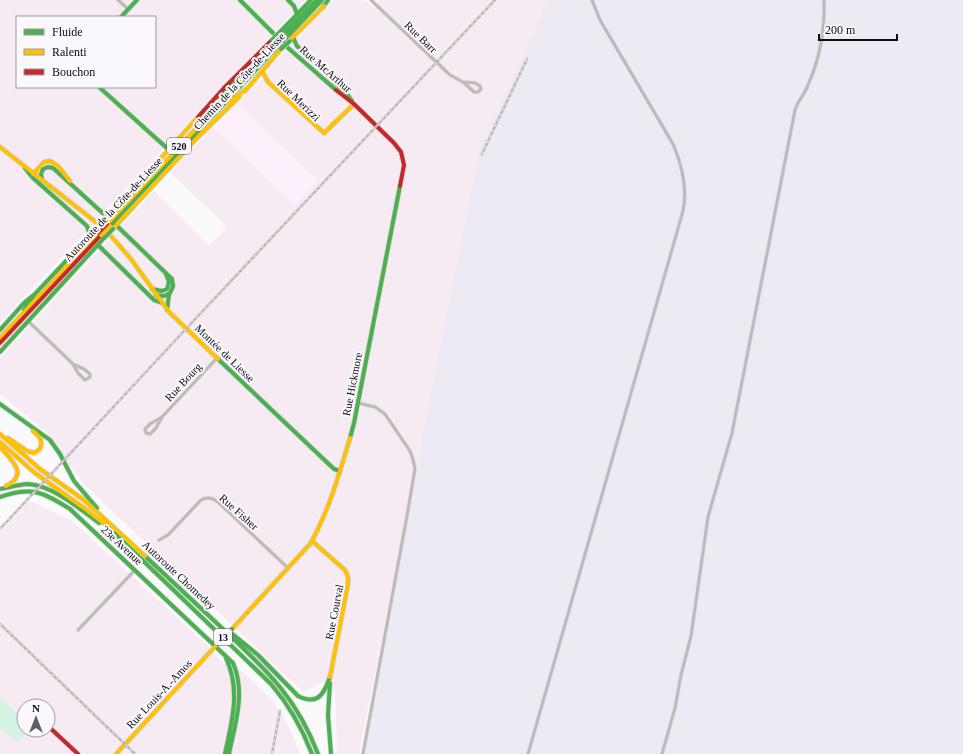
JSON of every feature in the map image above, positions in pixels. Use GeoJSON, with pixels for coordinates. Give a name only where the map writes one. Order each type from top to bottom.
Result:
{"type":"FeatureCollection","features":[{"type":"Feature","properties":{"kind":"main road"},"geometry":{"type":"LineString","coordinates":[[122,16],[137,0]]}},
{"type":"Feature","properties":{"kind":"main road"},"geometry":{"type":"LineString","coordinates":[[240,0],[274,34]]}},
{"type":"Feature","properties":{"kind":"main road"},"geometry":{"type":"LineString","coordinates":[[288,0],[292,4],[297,14]]}},
{"type":"Feature","properties":{"kind":"main road","name":"Chemin de la Côte-de-Liesse"},"geometry":{"type":"LineString","coordinates":[[286,36],[297,14],[310,0]]}},
{"type":"Feature","properties":{"kind":"main road","name":"Autoroute de la Côte-de-Liesse"},"geometry":{"type":"LineString","coordinates":[[286,36],[317,0]]}},
{"type":"Feature","properties":{"kind":"main road","name":"Autoroute de la Côte-de-Liesse"},"geometry":{"type":"LineString","coordinates":[[0,343],[251,69],[322,0]]}},
{"type":"Feature","properties":{"kind":"main road","name":"Chemin de la Côte-de-Liesse"},"geometry":{"type":"LineString","coordinates":[[0,352],[98,245],[100,234],[169,150],[216,98],[286,36],[323,7],[329,0]]}},
{"type":"Feature","properties":{"kind":"main road"},"geometry":{"type":"LineString","coordinates":[[292,4],[304,7]]}},
{"type":"Feature","properties":{"kind":"main road"},"geometry":{"type":"LineString","coordinates":[[286,36],[346,93],[354,104]]}},
{"type":"Feature","properties":{"kind":"main road","name":"Chemin de la Côte-de-Liesse"},"geometry":{"type":"LineString","coordinates":[[109,224],[246,89],[262,71],[276,45]]}},
{"type":"Feature","properties":{"kind":"main road","name":"Autoroute de la Côte-de-Liesse"},"geometry":{"type":"LineString","coordinates":[[109,224],[210,118],[276,45]]}},
{"type":"Feature","properties":{"kind":"main road","name":"Rue McArthur"},"geometry":{"type":"LineString","coordinates":[[287,47],[342,96],[354,104]]}},
{"type":"Feature","properties":{"kind":"main road"},"geometry":{"type":"LineString","coordinates":[[216,98],[251,69]]}},
{"type":"Feature","properties":{"kind":"main road","name":"Rue Merizzi"},"geometry":{"type":"LineString","coordinates":[[262,71],[268,82],[323,133],[327,131],[354,104]]}},
{"type":"Feature","properties":{"kind":"main road","name":"Rue Merizzi"},"geometry":{"type":"LineString","coordinates":[[256,77],[268,82]]}},
{"type":"Feature","properties":{"kind":"main road"},"geometry":{"type":"LineString","coordinates":[[100,88],[169,150]]}},
{"type":"Feature","properties":{"kind":"main road"},"geometry":{"type":"LineString","coordinates":[[210,118],[246,89]]}},
{"type":"Feature","properties":{"kind":"main road","name":"Rue Hickmore"},"geometry":{"type":"LineString","coordinates":[[216,646],[312,541],[322,520],[340,472],[358,403],[404,164],[401,152],[397,146],[354,104]]}},
{"type":"Feature","properties":{"kind":"main road"},"geometry":{"type":"LineString","coordinates":[[0,147],[23,165],[87,226],[90,235]]}},
{"type":"Feature","properties":{"kind":"main road"},"geometry":{"type":"LineString","coordinates":[[32,175],[44,162],[47,161],[51,161],[63,171],[77,189],[109,224],[172,279],[173,290],[169,294],[163,296],[156,295]]}},
{"type":"Feature","properties":{"kind":"main road"},"geometry":{"type":"LineString","coordinates":[[42,180],[42,170],[46,167],[50,167],[56,170],[77,189]]}},
{"type":"Feature","properties":{"kind":"main road"},"geometry":{"type":"LineString","coordinates":[[32,175],[42,180],[97,223]]}},
{"type":"Feature","properties":{"kind":"main road","name":"Chemin de la Côte-de-Liesse"},"geometry":{"type":"LineString","coordinates":[[0,330],[90,235],[100,234]]}},
{"type":"Feature","properties":{"kind":"main road","name":"Autoroute de la Côte-de-Liesse"},"geometry":{"type":"LineString","coordinates":[[0,338],[100,234]]}},
{"type":"Feature","properties":{"kind":"main road","name":"Montée de Liesse"},"geometry":{"type":"LineString","coordinates":[[111,236],[131,259],[167,310],[334,469],[340,472]]}},
{"type":"Feature","properties":{"kind":"main road"},"geometry":{"type":"LineString","coordinates":[[98,245],[155,300],[162,303]]}},
{"type":"Feature","properties":{"kind":"main road"},"geometry":{"type":"LineString","coordinates":[[152,289],[162,291],[168,288],[168,281],[165,273]]}},
{"type":"Feature","properties":{"kind":"main road"},"geometry":{"type":"LineString","coordinates":[[20,316],[35,294]]}},
{"type":"Feature","properties":{"kind":"main road"},"geometry":{"type":"LineString","coordinates":[[167,310],[169,294]]}},
{"type":"Feature","properties":{"kind":"main road"},"geometry":{"type":"LineString","coordinates":[[0,349],[11,331]]}},
{"type":"Feature","properties":{"kind":"main road"},"geometry":{"type":"LineString","coordinates":[[0,404],[50,440],[74,481],[110,522]]}},
{"type":"Feature","properties":{"kind":"main road"},"geometry":{"type":"LineString","coordinates":[[0,408],[39,436],[42,440],[42,446],[36,452],[29,452],[0,433]]}},
{"type":"Feature","properties":{"kind":"main road","name":"Autoroute Chomedey"},"geometry":{"type":"LineString","coordinates":[[0,433],[40,469],[84,500],[110,522],[266,670],[283,689],[297,709],[307,726],[318,754]]}},
{"type":"Feature","properties":{"kind":"main road","name":"Autoroute Chomedey"},"geometry":{"type":"LineString","coordinates":[[0,442],[35,473],[88,510],[266,678],[290,708],[312,754]]}},
{"type":"Feature","properties":{"kind":"main road"},"geometry":{"type":"LineString","coordinates":[[0,447],[15,464],[17,472],[12,483],[6,486],[0,486]]}},
{"type":"Feature","properties":{"kind":"main road"},"geometry":{"type":"LineString","coordinates":[[0,489],[25,484],[43,488],[77,508],[115,535]]}},
{"type":"Feature","properties":{"kind":"main road","name":"23e Avenue"},"geometry":{"type":"LineString","coordinates":[[0,497],[16,491],[26,490],[39,492],[76,514],[223,653]]}},
{"type":"Feature","properties":{"kind":"main road","name":"Rue Courval"},"geometry":{"type":"LineString","coordinates":[[312,541],[344,569],[348,577],[330,677]]}},
{"type":"Feature","properties":{"kind":"main road"},"geometry":{"type":"LineString","coordinates":[[204,612],[254,652],[302,698],[313,700],[321,696],[325,691],[330,677]]}},
{"type":"Feature","properties":{"kind":"main road","name":"Rue Louis-A.-Amos"},"geometry":{"type":"LineString","coordinates":[[116,754],[216,646]]}},
{"type":"Feature","properties":{"kind":"main road"},"geometry":{"type":"LineString","coordinates":[[223,653],[231,668],[236,691],[235,704],[225,754]]}},
{"type":"Feature","properties":{"kind":"main road"},"geometry":{"type":"LineString","coordinates":[[223,653],[235,666],[240,689],[239,703],[229,754]]}},
{"type":"Feature","properties":{"kind":"main road"},"geometry":{"type":"LineString","coordinates":[[330,677],[328,715],[331,754]]}},
{"type":"Feature","properties":{"kind":"main road"},"geometry":{"type":"LineString","coordinates":[[56,733],[78,754]]}},
{"type":"Feature","properties":{"kind":"main road"},"geometry":{"type":"LineString","coordinates":[[307,741],[309,754]]}},
{"type":"Feature","properties":{"kind":"street"},"geometry":{"type":"LineString","coordinates":[[118,0],[128,9]]}},
{"type":"Feature","properties":{"kind":"street","name":"Rue Barr"},"geometry":{"type":"LineString","coordinates":[[371,0],[450,75],[463,82],[474,92],[478,92],[481,89],[478,84],[463,82]]}},
{"type":"Feature","properties":{"kind":"street"},"geometry":{"type":"LineString","coordinates":[[528,754],[683,211],[685,198],[682,169],[673,144],[600,20],[592,0]]}},
{"type":"Feature","properties":{"kind":"street"},"geometry":{"type":"LineString","coordinates":[[662,754],[675,708],[681,675],[691,636],[708,517],[732,433],[795,110],[809,84],[821,44],[824,0]]}},
{"type":"Feature","properties":{"kind":"street"},"geometry":{"type":"LineString","coordinates":[[28,320],[74,364],[90,374],[90,378],[86,380],[82,378],[74,364]]}},
{"type":"Feature","properties":{"kind":"street","name":"Rue Bourg"},"geometry":{"type":"LineString","coordinates":[[162,417],[158,426],[152,433],[146,433],[145,430],[148,425],[162,417],[217,358]]}},
{"type":"Feature","properties":{"kind":"street"},"geometry":{"type":"LineString","coordinates":[[358,403],[375,407],[385,414],[410,451],[415,466],[409,508],[363,754]]}},
{"type":"Feature","properties":{"kind":"street","name":"Rue Fisher"},"geometry":{"type":"LineString","coordinates":[[159,540],[168,535],[201,500],[210,498],[218,502],[288,569]]}},
{"type":"Feature","properties":{"kind":"street"},"geometry":{"type":"LineString","coordinates":[[78,630],[135,570]]}},
{"type":"Feature","properties":{"kind":"shaded area"},"geometry":{"type":"Polygon","coordinates":[[[0,0],[306,0],[267,39],[0,323],[0,0]]]}},
{"type":"Feature","properties":{"kind":"shaded area"},"geometry":{"type":"Polygon","coordinates":[[[334,0],[365,0],[374,8],[380,0],[551,0],[416,475],[394,575],[359,754],[337,754],[335,690],[322,682],[304,692],[291,681],[83,483],[45,431],[0,394],[0,358],[154,191],[209,246],[227,227],[170,172],[213,127],[295,205],[318,181],[237,104],[257,82],[260,81],[266,74],[268,68],[334,0]]]}},
{"type":"Feature","properties":{"kind":"shaded area"},"geometry":{"type":"Polygon","coordinates":[[[549,0],[963,0],[963,754],[365,754],[435,371],[481,146],[549,0]]]}},
{"type":"Feature","properties":{"kind":"shaded area"},"geometry":{"type":"Polygon","coordinates":[[[236,104],[319,181],[296,205],[213,127],[236,104]]]}},
{"type":"Feature","properties":{"kind":"shaded area"},"geometry":{"type":"Polygon","coordinates":[[[29,500],[72,521],[208,646],[221,661],[244,673],[274,702],[290,729],[300,754],[0,754],[0,532],[29,500]]]}},
{"type":"Feature","properties":{"kind":"green space"},"geometry":{"type":"Polygon","coordinates":[[[0,698],[16,713],[16,738],[21,738],[17,742],[0,727],[0,698]]]}},
{"type":"Feature","properties":{"kind":"railway"},"geometry":{"type":"LineString","coordinates":[[0,529],[495,0]]}},
{"type":"Feature","properties":{"kind":"railway"},"geometry":{"type":"LineString","coordinates":[[482,154],[527,59]]}},
{"type":"Feature","properties":{"kind":"railway"},"geometry":{"type":"LineString","coordinates":[[0,624],[135,754]]}},
{"type":"Feature","properties":{"kind":"railway"},"geometry":{"type":"LineString","coordinates":[[272,754],[280,711]]}},
{"type":"Feature","properties":{"kind":"traffic: fast"},"geometry":{"type":"LineString","coordinates":[[122,16],[137,0]]}},
{"type":"Feature","properties":{"kind":"traffic: fast"},"geometry":{"type":"LineString","coordinates":[[240,0],[274,34]]}},
{"type":"Feature","properties":{"kind":"traffic: fast"},"geometry":{"type":"LineString","coordinates":[[288,0],[294,6],[297,14]]}},
{"type":"Feature","properties":{"kind":"traffic: fast"},"geometry":{"type":"LineString","coordinates":[[280,32],[311,0]]}},
{"type":"Feature","properties":{"kind":"traffic: fast"},"geometry":{"type":"LineString","coordinates":[[283,35],[317,0]]}},
{"type":"Feature","properties":{"kind":"traffic: fast"},"geometry":{"type":"LineString","coordinates":[[286,38],[322,0]]}},
{"type":"Feature","properties":{"kind":"traffic: fast"},"geometry":{"type":"LineString","coordinates":[[323,7],[328,0]]}},
{"type":"Feature","properties":{"kind":"traffic: fast"},"geometry":{"type":"LineString","coordinates":[[272,40],[280,32]]}},
{"type":"Feature","properties":{"kind":"traffic: fast"},"geometry":{"type":"LineString","coordinates":[[293,37],[297,46],[346,93],[352,101]]}},
{"type":"Feature","properties":{"kind":"traffic: fast"},"geometry":{"type":"LineString","coordinates":[[278,46],[286,38]]}},
{"type":"Feature","properties":{"kind":"traffic: fast"},"geometry":{"type":"LineString","coordinates":[[281,49],[290,41]]}},
{"type":"Feature","properties":{"kind":"traffic: fast"},"geometry":{"type":"LineString","coordinates":[[110,226],[278,46]]}},
{"type":"Feature","properties":{"kind":"traffic: fast"},"geometry":{"type":"LineString","coordinates":[[287,47],[336,90]]}},
{"type":"Feature","properties":{"kind":"traffic: fast"},"geometry":{"type":"LineString","coordinates":[[216,98],[236,82]]}},
{"type":"Feature","properties":{"kind":"traffic: fast"},"geometry":{"type":"LineString","coordinates":[[100,88],[169,150]]}},
{"type":"Feature","properties":{"kind":"traffic: fast"},"geometry":{"type":"LineString","coordinates":[[42,180],[41,174],[43,169],[48,167],[53,168],[107,217]]}},
{"type":"Feature","properties":{"kind":"traffic: fast"},"geometry":{"type":"LineString","coordinates":[[25,168],[33,178],[87,226],[90,235]]}},
{"type":"Feature","properties":{"kind":"traffic: fast"},"geometry":{"type":"LineString","coordinates":[[350,438],[400,186]]}},
{"type":"Feature","properties":{"kind":"traffic: fast"},"geometry":{"type":"LineString","coordinates":[[116,225],[172,279],[173,286],[170,293],[164,296],[156,295]]}},
{"type":"Feature","properties":{"kind":"traffic: fast"},"geometry":{"type":"LineString","coordinates":[[104,238],[113,229]]}},
{"type":"Feature","properties":{"kind":"traffic: fast"},"geometry":{"type":"LineString","coordinates":[[0,330],[95,230]]}},
{"type":"Feature","properties":{"kind":"traffic: fast"},"geometry":{"type":"LineString","coordinates":[[0,352],[104,238]]}},
{"type":"Feature","properties":{"kind":"traffic: fast"},"geometry":{"type":"LineString","coordinates":[[98,245],[154,300],[162,303]]}},
{"type":"Feature","properties":{"kind":"traffic: fast"},"geometry":{"type":"LineString","coordinates":[[152,289],[162,291],[167,289],[169,282],[166,274]]}},
{"type":"Feature","properties":{"kind":"traffic: fast"},"geometry":{"type":"LineString","coordinates":[[24,310],[35,294]]}},
{"type":"Feature","properties":{"kind":"traffic: fast"},"geometry":{"type":"LineString","coordinates":[[167,310],[169,294]]}},
{"type":"Feature","properties":{"kind":"traffic: fast"},"geometry":{"type":"LineString","coordinates":[[218,359],[334,469],[340,471]]}},
{"type":"Feature","properties":{"kind":"traffic: fast"},"geometry":{"type":"LineString","coordinates":[[0,404],[50,440],[60,454],[74,481],[97,508]]}},
{"type":"Feature","properties":{"kind":"traffic: fast"},"geometry":{"type":"LineString","coordinates":[[0,489],[28,484],[37,485],[56,493],[99,523]]}},
{"type":"Feature","properties":{"kind":"traffic: fast"},"geometry":{"type":"LineString","coordinates":[[0,497],[21,492],[37,492],[52,498],[70,509],[233,663],[237,674],[239,697],[229,754]]}},
{"type":"Feature","properties":{"kind":"traffic: fast"},"geometry":{"type":"LineString","coordinates":[[106,525],[271,684],[284,700],[294,717],[312,754]]}},
{"type":"Feature","properties":{"kind":"traffic: fast"},"geometry":{"type":"LineString","coordinates":[[145,556],[266,671],[290,700],[300,716],[318,754]]}},
{"type":"Feature","properties":{"kind":"traffic: fast"},"geometry":{"type":"LineString","coordinates":[[221,640],[232,629]]}},
{"type":"Feature","properties":{"kind":"traffic: fast"},"geometry":{"type":"LineString","coordinates":[[230,632],[258,655],[298,696],[311,700],[319,697],[323,693],[330,677]]}},
{"type":"Feature","properties":{"kind":"traffic: fast"},"geometry":{"type":"LineString","coordinates":[[225,754],[234,706],[233,682],[231,670],[226,658]]}},
{"type":"Feature","properties":{"kind":"traffic: fast"},"geometry":{"type":"LineString","coordinates":[[330,683],[328,715],[331,754]]}},
{"type":"Feature","properties":{"kind":"traffic: slow"},"geometry":{"type":"LineString","coordinates":[[292,38],[324,6]]}},
{"type":"Feature","properties":{"kind":"traffic: slow"},"geometry":{"type":"LineString","coordinates":[[275,44],[283,35]]}},
{"type":"Feature","properties":{"kind":"traffic: slow"},"geometry":{"type":"LineString","coordinates":[[107,224],[275,44]]}},
{"type":"Feature","properties":{"kind":"traffic: slow"},"geometry":{"type":"LineString","coordinates":[[245,91],[281,49]]}},
{"type":"Feature","properties":{"kind":"traffic: slow"},"geometry":{"type":"LineString","coordinates":[[262,71],[268,82],[324,133],[354,104]]}},
{"type":"Feature","properties":{"kind":"traffic: slow"},"geometry":{"type":"LineString","coordinates":[[228,103],[246,89]]}},
{"type":"Feature","properties":{"kind":"traffic: slow"},"geometry":{"type":"LineString","coordinates":[[113,229],[196,139],[239,97]]}},
{"type":"Feature","properties":{"kind":"traffic: slow"},"geometry":{"type":"LineString","coordinates":[[104,221],[198,117]]}},
{"type":"Feature","properties":{"kind":"traffic: slow"},"geometry":{"type":"LineString","coordinates":[[0,147],[97,223]]}},
{"type":"Feature","properties":{"kind":"traffic: slow"},"geometry":{"type":"LineString","coordinates":[[33,174],[44,162],[50,161],[58,166],[70,181]]}},
{"type":"Feature","properties":{"kind":"traffic: slow"},"geometry":{"type":"LineString","coordinates":[[95,230],[104,221]]}},
{"type":"Feature","properties":{"kind":"traffic: slow"},"geometry":{"type":"LineString","coordinates":[[101,235],[110,226]]}},
{"type":"Feature","properties":{"kind":"traffic: slow"},"geometry":{"type":"LineString","coordinates":[[0,338],[98,233]]}},
{"type":"Feature","properties":{"kind":"traffic: slow"},"geometry":{"type":"LineString","coordinates":[[111,236],[131,259],[169,312],[218,359]]}},
{"type":"Feature","properties":{"kind":"traffic: slow"},"geometry":{"type":"LineString","coordinates":[[8,438],[27,451],[34,453],[40,449],[41,441],[33,431]]}},
{"type":"Feature","properties":{"kind":"traffic: slow"},"geometry":{"type":"LineString","coordinates":[[0,434],[40,469],[84,500],[145,556]]}},
{"type":"Feature","properties":{"kind":"traffic: slow"},"geometry":{"type":"LineString","coordinates":[[232,629],[310,544],[323,519],[338,479],[350,438]]}},
{"type":"Feature","properties":{"kind":"traffic: slow"},"geometry":{"type":"LineString","coordinates":[[0,442],[35,473],[106,525]]}},
{"type":"Feature","properties":{"kind":"traffic: slow"},"geometry":{"type":"LineString","coordinates":[[0,447],[13,462],[17,472],[13,482],[6,486]]}},
{"type":"Feature","properties":{"kind":"traffic: slow"},"geometry":{"type":"LineString","coordinates":[[312,541],[345,570],[348,577],[348,584],[330,677]]}},
{"type":"Feature","properties":{"kind":"traffic: slow"},"geometry":{"type":"LineString","coordinates":[[116,754],[221,640]]}},
{"type":"Feature","properties":{"kind":"traffic: jam"},"geometry":{"type":"LineString","coordinates":[[198,117],[224,88],[272,40]]}},
{"type":"Feature","properties":{"kind":"traffic: jam"},"geometry":{"type":"LineString","coordinates":[[336,90],[354,104],[394,143],[401,152],[404,165],[400,186]]}},
{"type":"Feature","properties":{"kind":"traffic: jam"},"geometry":{"type":"LineString","coordinates":[[98,233],[107,224]]}},
{"type":"Feature","properties":{"kind":"traffic: jam"},"geometry":{"type":"LineString","coordinates":[[0,343],[101,235]]}},
{"type":"Feature","properties":{"kind":"traffic: jam"},"geometry":{"type":"LineString","coordinates":[[56,733],[78,754]]}}]}
